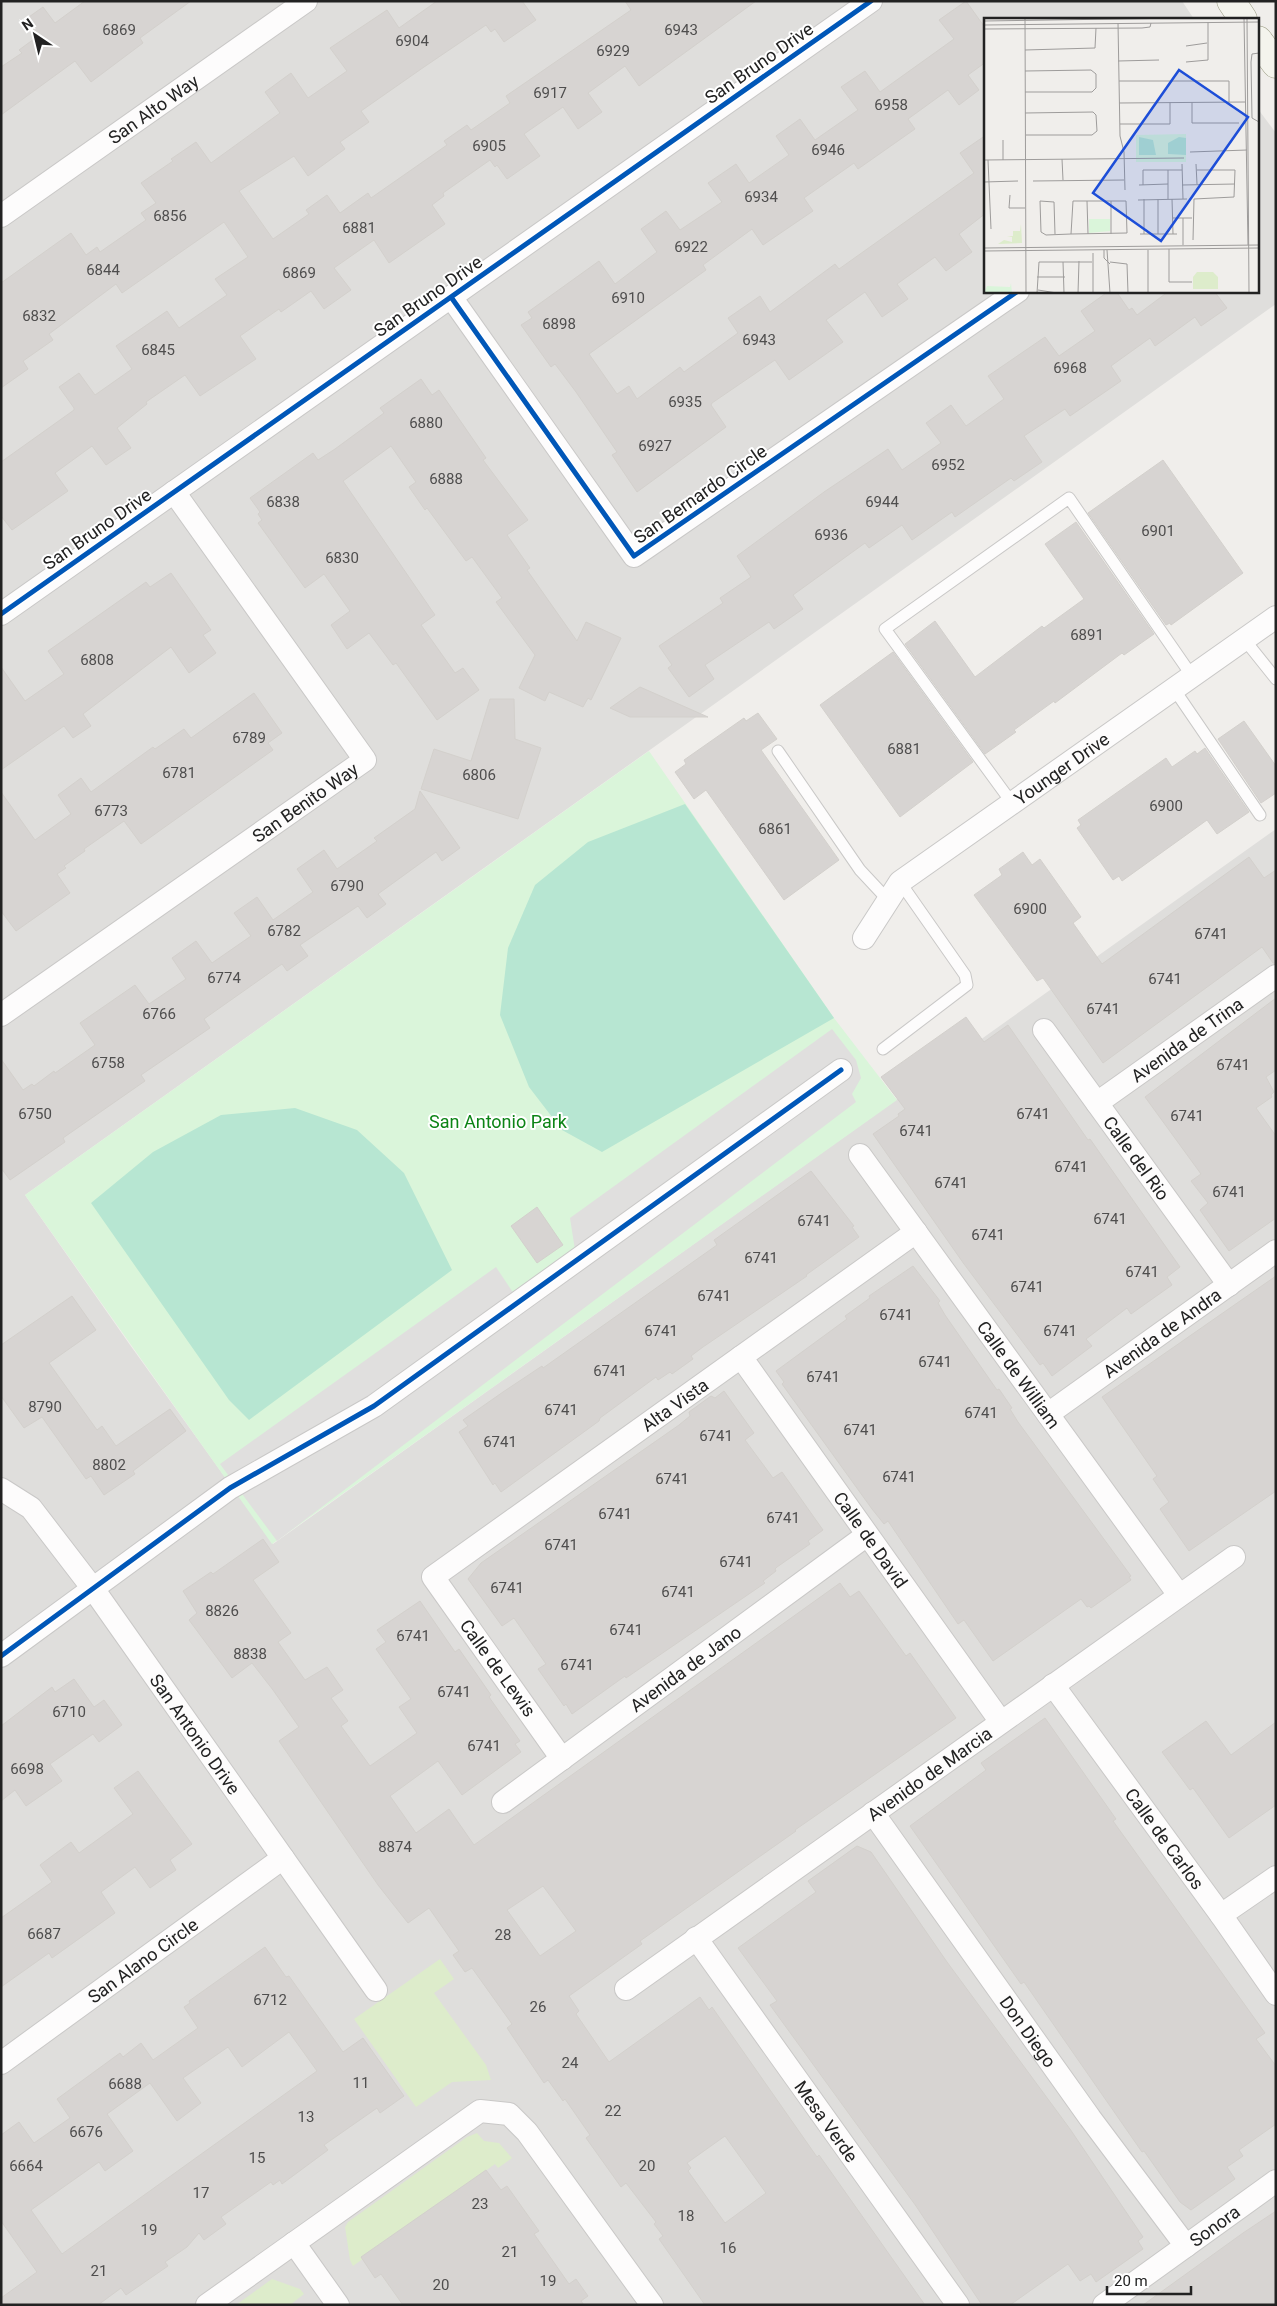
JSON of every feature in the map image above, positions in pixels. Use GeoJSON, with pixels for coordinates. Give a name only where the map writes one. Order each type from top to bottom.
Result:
{"type":"FeatureCollection","features":[{"type":"Feature","properties":{"kind":"main road"},"geometry":{"type":"LineString","coordinates":[[1231,1],[1242,18]]}},
{"type":"Feature","properties":{"kind":"main road"},"geometry":{"type":"LineString","coordinates":[[1260,43],[1276,64]]}},
{"type":"Feature","properties":{"kind":"street","name":"San Alto Way"},"geometry":{"type":"LineString","coordinates":[[1,216],[306,1]]}},
{"type":"Feature","properties":{"kind":"street","name":"San Bruno Drive"},"geometry":{"type":"LineString","coordinates":[[1,614],[871,1]]}},
{"type":"Feature","properties":{"kind":"street","name":"San Bernardo Circle"},"geometry":{"type":"LineString","coordinates":[[451,297],[634,556],[1017,292]]}},
{"type":"Feature","properties":{"kind":"street","name":"San Benito Way"},"geometry":{"type":"LineString","coordinates":[[1,1015],[365,760],[174,492]]}},
{"type":"Feature","properties":{"kind":"street","name":"Younger Drive"},"geometry":{"type":"LineString","coordinates":[[864,938],[894,891],[1012,804],[1276,617]]}},
{"type":"Feature","properties":{"kind":"street","name":"Avenida de Trina"},"geometry":{"type":"LineString","coordinates":[[1097,1103],[1276,976]]}},
{"type":"Feature","properties":{"kind":"street","name":"Calle del Rio"},"geometry":{"type":"LineString","coordinates":[[1044,1030],[1228,1285]]}},
{"type":"Feature","properties":{"kind":"street"},"geometry":{"type":"LineString","coordinates":[[1,1656],[94,1590],[230,1488],[374,1406],[841,1070]]}},
{"type":"Feature","properties":{"kind":"street","name":"Calle de William"},"geometry":{"type":"LineString","coordinates":[[860,1155],[1179,1595]]}},
{"type":"Feature","properties":{"kind":"street","name":"Alta Vista"},"geometry":{"type":"LineString","coordinates":[[433,1577],[916,1232]]}},
{"type":"Feature","properties":{"kind":"street","name":"Avenida de Andra"},"geometry":{"type":"LineString","coordinates":[[1048,1414],[1276,1251]]}},
{"type":"Feature","properties":{"kind":"street","name":"Calle de David"},"geometry":{"type":"LineString","coordinates":[[741,1357],[1000,1722]]}},
{"type":"Feature","properties":{"kind":"street","name":"San Antonio Drive"},"geometry":{"type":"LineString","coordinates":[[1,1489],[31,1508],[94,1590],[376,1990]]}},
{"type":"Feature","properties":{"kind":"street","name":"Avenida de Jano"},"geometry":{"type":"LineString","coordinates":[[503,1802],[867,1535]]}},
{"type":"Feature","properties":{"kind":"street","name":"Avenido de Marcia"},"geometry":{"type":"LineString","coordinates":[[626,1989],[1234,1557]]}},
{"type":"Feature","properties":{"kind":"street","name":"Calle de Lewis"},"geometry":{"type":"LineString","coordinates":[[433,1577],[562,1758]]}},
{"type":"Feature","properties":{"kind":"street","name":"Calle de Carlos"},"geometry":{"type":"LineString","coordinates":[[1053,1685],[1221,1915],[1276,1994]]}},
{"type":"Feature","properties":{"kind":"street","name":"Don Diego"},"geometry":{"type":"LineString","coordinates":[[873,1813],[1090,2118],[1186,2246]]}},
{"type":"Feature","properties":{"kind":"street","name":"San Alano Circle"},"geometry":{"type":"LineString","coordinates":[[1,2063],[283,1858]]}},
{"type":"Feature","properties":{"kind":"street"},"geometry":{"type":"LineString","coordinates":[[1221,1915],[1276,1877]]}},
{"type":"Feature","properties":{"kind":"street","name":"Mesa Verde"},"geometry":{"type":"LineString","coordinates":[[696,1938],[958,2305]]}},
{"type":"Feature","properties":{"kind":"street"},"geometry":{"type":"LineString","coordinates":[[207,2305],[480,2111],[509,2114],[527,2132],[652,2305]]}},
{"type":"Feature","properties":{"kind":"street","name":"Sonora"},"geometry":{"type":"LineString","coordinates":[[1104,2305],[1276,2181]]}},
{"type":"Feature","properties":{"kind":"street"},"geometry":{"type":"LineString","coordinates":[[294,2242],[338,2305]]}},
{"type":"Feature","properties":{"kind":"lane"},"geometry":{"type":"LineString","coordinates":[[1012,804],[886,629],[1069,498],[1192,676]]}},
{"type":"Feature","properties":{"kind":"lane"},"geometry":{"type":"LineString","coordinates":[[1244,639],[1276,679]]}},
{"type":"Feature","properties":{"kind":"lane"},"geometry":{"type":"LineString","coordinates":[[1174,689],[1260,815]]}},
{"type":"Feature","properties":{"kind":"lane"},"geometry":{"type":"LineString","coordinates":[[778,750],[860,870],[894,891],[965,975],[967,985],[883,1049]]}},
{"type":"Feature","properties":{"kind":"shaded area"},"geometry":{"type":"Polygon","coordinates":[[[1,1],[1182,1],[1193,18],[984,18],[984,292],[1260,292],[1260,112],[1276,133],[1276,304],[25,1195],[273,1544],[1276,829],[1276,2305],[1,2305],[1,1]]]}},
{"type":"Feature","properties":{"kind":"shaded area"},"geometry":{"type":"Polygon","coordinates":[[[832,1029],[856,1060],[861,1078],[852,1094],[856,1102],[277,1541],[220,1464],[496,1267],[514,1294],[575,1250],[570,1218],[832,1029]]]}},
{"type":"Feature","properties":{"kind":"green space","name":"San Antonio Park"},"geometry":{"type":"Polygon","coordinates":[[[649,751],[834,1018],[897,1100],[272,1544],[25,1195],[649,751]]]}},
{"type":"Feature","properties":{"kind":"green space"},"geometry":{"type":"Polygon","coordinates":[[[685,804],[834,1018],[602,1152],[562,1130],[529,1087],[500,1015],[508,948],[535,885],[588,842],[685,804]]]}},
{"type":"Feature","properties":{"kind":"green space"},"geometry":{"type":"Polygon","coordinates":[[[295,1108],[357,1130],[404,1173],[452,1270],[249,1420],[229,1400],[91,1203],[153,1152],[221,1115],[295,1108]]]}},
{"type":"Feature","properties":{"kind":"green space"},"geometry":{"type":"Polygon","coordinates":[[[440,1959],[454,1979],[434,1993],[486,2065],[491,2080],[452,2082],[416,2107],[354,2019],[440,1959]]]}},
{"type":"Feature","properties":{"kind":"green space"},"geometry":{"type":"Polygon","coordinates":[[[477,2133],[484,2141],[499,2143],[512,2158],[498,2168],[495,2164],[353,2266],[350,2260],[345,2227],[348,2222],[467,2137],[477,2133]]]}},
{"type":"Feature","properties":{"kind":"green space"},"geometry":{"type":"Polygon","coordinates":[[[272,2279],[300,2289],[304,2294],[290,2305],[236,2305],[272,2279]]]}},
{"type":"Feature","properties":{"kind":"building"},"geometry":{"type":"Polygon","coordinates":[[[85,1],[191,1],[140,38],[143,43],[91,82],[75,61],[1,115],[1,67],[22,53],[19,50],[38,36],[26,19],[43,7],[55,23],[85,1]]]}},
{"type":"Feature","properties":{"kind":"building"},"geometry":{"type":"Polygon","coordinates":[[[437,1],[522,1],[536,20],[504,42],[495,29],[491,32],[486,25],[424,67],[361,111],[369,122],[340,142],[345,149],[308,176],[294,156],[239,191],[273,239],[309,214],[306,210],[327,195],[340,213],[368,193],[371,198],[447,145],[444,141],[467,125],[471,130],[510,103],[506,96],[631,10],[625,1],[756,1],[639,86],[625,66],[588,93],[602,112],[578,129],[563,107],[524,134],[540,156],[507,179],[497,165],[495,167],[490,160],[443,193],[444,196],[432,205],[445,224],[389,263],[374,240],[334,268],[351,290],[324,309],[311,291],[281,312],[279,309],[240,336],[256,359],[200,396],[185,375],[146,402],[147,404],[117,428],[131,448],[106,465],[92,446],[55,473],[68,491],[12,530],[1,516],[1,462],[74,410],[59,387],[79,373],[95,395],[132,369],[116,346],[167,311],[179,328],[227,295],[215,279],[248,257],[224,222],[122,293],[116,284],[49,334],[53,340],[23,361],[28,369],[1,388],[1,283],[71,233],[86,255],[97,247],[100,252],[146,220],[141,213],[156,203],[141,183],[173,161],[171,159],[196,142],[211,163],[280,113],[265,92],[291,73],[308,98],[347,71],[330,48],[387,10],[399,28],[437,1]]]}},
{"type":"Feature","properties":{"kind":"building"},"geometry":{"type":"Polygon","coordinates":[[[966,1],[984,26],[984,63],[968,75],[979,90],[959,105],[948,90],[908,119],[915,129],[858,169],[854,163],[804,198],[813,211],[763,245],[752,229],[703,265],[706,270],[589,354],[617,394],[629,386],[637,399],[680,367],[684,372],[738,333],[728,318],[760,296],[770,312],[835,264],[839,269],[974,173],[960,153],[984,136],[984,215],[959,234],[972,252],[946,271],[935,257],[897,284],[908,299],[882,317],[865,292],[826,320],[843,342],[789,380],[775,360],[712,403],[711,405],[726,427],[637,492],[612,455],[617,452],[576,392],[555,364],[551,367],[521,325],[532,318],[528,312],[599,261],[615,284],[657,252],[641,229],[666,211],[680,230],[722,202],[708,183],[736,164],[749,183],[789,155],[776,136],[800,119],[815,140],[858,110],[841,87],[865,71],[880,92],[954,39],[939,20],[966,1]]]}},
{"type":"Feature","properties":{"kind":"building"},"geometry":{"type":"Polygon","coordinates":[[[1108,292],[1117,292],[1129,310],[1132,308],[1137,315],[1168,292],[1215,292],[1227,308],[1201,326],[1195,317],[1155,346],[1150,338],[1111,366],[1121,381],[1070,416],[1065,409],[1024,436],[1042,462],[1014,481],[1011,478],[955,517],[952,512],[912,540],[902,525],[869,548],[865,543],[793,595],[803,609],[774,629],[769,622],[705,665],[714,679],[689,697],[668,668],[672,665],[659,646],[723,603],[720,598],[751,577],[737,556],[824,492],[888,449],[902,470],[941,443],[926,423],[951,405],[966,426],[1004,399],[988,376],[1045,337],[1059,356],[1095,331],[1081,311],[1108,292]]]}},
{"type":"Feature","properties":{"kind":"building"},"geometry":{"type":"Polygon","coordinates":[[[421,379],[432,395],[439,390],[486,458],[483,460],[528,520],[507,535],[530,568],[527,570],[577,641],[586,622],[621,638],[591,700],[588,698],[583,707],[549,692],[545,701],[519,688],[535,655],[496,602],[502,598],[472,557],[466,561],[409,487],[416,482],[391,446],[343,481],[435,615],[421,625],[455,673],[463,668],[479,690],[437,720],[396,663],[393,665],[369,633],[347,649],[331,625],[350,611],[324,574],[305,588],[258,523],[262,520],[258,514],[260,512],[250,498],[313,453],[318,460],[335,449],[384,413],[380,408],[421,379]]]}},
{"type":"Feature","properties":{"kind":"building"},"geometry":{"type":"Polygon","coordinates":[[[1163,460],[1243,573],[1171,625],[1170,623],[1166,625],[1088,513],[1163,460]]]}},
{"type":"Feature","properties":{"kind":"building"},"geometry":{"type":"Polygon","coordinates":[[[1076,522],[1154,634],[1124,655],[1122,653],[1055,703],[1054,701],[985,754],[905,644],[935,621],[975,677],[1042,626],[1044,628],[1084,599],[1045,544],[1076,522]]]}},
{"type":"Feature","properties":{"kind":"building"},"geometry":{"type":"Polygon","coordinates":[[[171,573],[211,630],[203,635],[216,653],[189,673],[171,647],[83,714],[91,726],[73,738],[64,726],[1,770],[1,667],[25,701],[64,674],[48,651],[146,582],[150,587],[171,573]]]}},
{"type":"Feature","properties":{"kind":"building"},"geometry":{"type":"Polygon","coordinates":[[[893,652],[973,762],[900,817],[820,705],[893,652]]]}},
{"type":"Feature","properties":{"kind":"building"},"geometry":{"type":"Polygon","coordinates":[[[640,687],[708,717],[630,717],[610,708],[640,687]]]}},
{"type":"Feature","properties":{"kind":"building"},"geometry":{"type":"Polygon","coordinates":[[[254,693],[282,733],[268,743],[273,750],[141,844],[124,821],[84,849],[85,851],[64,866],[66,868],[57,874],[70,893],[16,931],[1,911],[1,792],[35,840],[71,814],[58,795],[81,778],[91,792],[153,747],[155,749],[184,729],[191,738],[254,693]]]}},
{"type":"Feature","properties":{"kind":"building"},"geometry":{"type":"Polygon","coordinates":[[[490,699],[514,699],[515,739],[541,748],[518,819],[421,789],[434,749],[471,761],[490,699]]]}},
{"type":"Feature","properties":{"kind":"building"},"geometry":{"type":"Polygon","coordinates":[[[758,713],[777,739],[761,750],[839,860],[784,900],[706,790],[694,799],[675,772],[686,764],[684,760],[744,718],[746,721],[758,713]]]}},
{"type":"Feature","properties":{"kind":"building"},"geometry":{"type":"Polygon","coordinates":[[[1244,721],[1276,766],[1276,793],[1261,803],[1218,739],[1244,721]]]}},
{"type":"Feature","properties":{"kind":"building"},"geometry":{"type":"Polygon","coordinates":[[[1205,748],[1249,812],[1217,834],[1207,820],[1122,881],[1119,876],[1113,880],[1077,828],[1081,825],[1078,820],[1166,758],[1172,767],[1195,751],[1197,754],[1205,748]]]}},
{"type":"Feature","properties":{"kind":"building"},"geometry":{"type":"Polygon","coordinates":[[[420,791],[460,848],[442,861],[436,852],[378,894],[386,904],[367,918],[358,906],[300,945],[308,956],[287,971],[282,964],[204,1019],[210,1028],[141,1075],[145,1081],[63,1138],[65,1142],[10,1180],[1,1168],[1,1059],[23,1090],[32,1084],[34,1086],[54,1071],[55,1073],[95,1045],[80,1023],[135,985],[149,1004],[186,979],[172,958],[196,941],[212,963],[251,936],[234,913],[257,897],[273,920],[313,892],[297,869],[324,850],[337,869],[377,841],[374,838],[415,809],[420,791]]]}},
{"type":"Feature","properties":{"kind":"building"},"geometry":{"type":"Polygon","coordinates":[[[1023,852],[1032,865],[1040,859],[1081,917],[1073,923],[1102,964],[1249,857],[1264,878],[1276,870],[1276,963],[1273,963],[1262,947],[1103,1063],[1043,978],[1037,981],[974,895],[1002,875],[999,869],[1023,852]]]}},
{"type":"Feature","properties":{"kind":"building"},"geometry":{"type":"Polygon","coordinates":[[[1276,998],[1276,1070],[1266,1077],[1274,1092],[1271,1095],[1272,1097],[1256,1108],[1276,1136],[1276,1218],[1229,1251],[1200,1210],[1208,1203],[1191,1181],[1201,1174],[1145,1097],[1276,998]]]}},
{"type":"Feature","properties":{"kind":"building"},"geometry":{"type":"Polygon","coordinates":[[[966,1017],[984,1042],[1008,1025],[1180,1267],[1167,1277],[1172,1285],[1131,1314],[1127,1308],[1086,1339],[1092,1346],[1052,1376],[1043,1363],[1040,1365],[964,1264],[873,1134],[899,1116],[898,1114],[905,1109],[881,1077],[966,1017]]]}},
{"type":"Feature","properties":{"kind":"building"},"geometry":{"type":"Polygon","coordinates":[[[811,1171],[854,1226],[852,1227],[859,1237],[807,1276],[703,1347],[691,1356],[693,1359],[672,1374],[670,1372],[658,1380],[656,1377],[501,1492],[495,1483],[493,1485],[459,1432],[468,1426],[463,1420],[542,1366],[543,1368],[717,1245],[714,1240],[811,1171]]]}},
{"type":"Feature","properties":{"kind":"building"},"geometry":{"type":"Polygon","coordinates":[[[537,1207],[563,1245],[537,1263],[511,1226],[537,1207]]]}},
{"type":"Feature","properties":{"kind":"building"},"geometry":{"type":"Polygon","coordinates":[[[913,1266],[940,1301],[938,1303],[945,1315],[997,1390],[999,1389],[1012,1408],[1010,1409],[1018,1422],[1131,1576],[1129,1577],[1131,1580],[1091,1608],[1087,1607],[1081,1599],[993,1661],[964,1620],[958,1624],[888,1521],[884,1524],[872,1509],[782,1384],[784,1382],[776,1371],[847,1319],[845,1316],[870,1298],[869,1296],[913,1266]]]}},
{"type":"Feature","properties":{"kind":"building"},"geometry":{"type":"Polygon","coordinates":[[[1276,1276],[1276,1491],[1189,1551],[1160,1509],[1169,1502],[1153,1479],[1157,1476],[1102,1397],[1276,1276]]]}},
{"type":"Feature","properties":{"kind":"building"},"geometry":{"type":"Polygon","coordinates":[[[72,1296],[96,1330],[49,1363],[97,1430],[102,1426],[116,1446],[170,1409],[186,1431],[133,1471],[135,1474],[104,1495],[91,1476],[86,1479],[42,1417],[24,1428],[1,1396],[1,1345],[72,1296]]]}},
{"type":"Feature","properties":{"kind":"building"},"geometry":{"type":"Polygon","coordinates":[[[724,1391],[754,1433],[745,1440],[773,1478],[782,1472],[823,1530],[808,1541],[810,1544],[777,1567],[776,1571],[763,1581],[765,1583],[626,1678],[625,1676],[572,1714],[566,1704],[564,1706],[538,1669],[546,1664],[514,1618],[502,1626],[468,1579],[481,1563],[679,1425],[690,1416],[689,1412],[711,1396],[715,1398],[724,1391]]]}},
{"type":"Feature","properties":{"kind":"building"},"geometry":{"type":"Polygon","coordinates":[[[263,1539],[279,1562],[253,1580],[291,1633],[278,1642],[305,1680],[327,1667],[343,1690],[331,1698],[348,1721],[341,1726],[370,1766],[417,1733],[399,1707],[411,1699],[376,1649],[386,1642],[377,1630],[420,1601],[455,1652],[459,1649],[491,1695],[489,1697],[520,1741],[515,1744],[521,1752],[462,1795],[438,1761],[390,1796],[416,1833],[449,1809],[474,1845],[840,1583],[850,1597],[859,1591],[906,1656],[910,1653],[956,1718],[640,1941],[642,1944],[569,1996],[579,2011],[576,2014],[609,2062],[700,1997],[709,2010],[712,2007],[817,2157],[819,2155],[925,2305],[705,2305],[659,2239],[663,2236],[654,2224],[656,2222],[626,2183],[621,2187],[586,2138],[590,2135],[565,2099],[563,2101],[548,2080],[544,2083],[507,2028],[512,2024],[472,1968],[465,1972],[453,1955],[459,1951],[429,1908],[408,1923],[378,1885],[279,1741],[299,1727],[273,1690],[252,1663],[232,1678],[189,1620],[197,1613],[183,1591],[211,1572],[213,1574],[263,1539]],[[543,1886],[507,1910],[540,1956],[576,1931],[543,1886]],[[725,2136],[687,2163],[691,2168],[688,2171],[725,2223],[766,2193],[725,2136]]]}},
{"type":"Feature","properties":{"kind":"building"},"geometry":{"type":"Polygon","coordinates":[[[74,1679],[94,1707],[104,1700],[122,1725],[99,1742],[93,1734],[50,1764],[62,1781],[26,1806],[15,1790],[1,1801],[1,1726],[52,1687],[55,1692],[74,1679]]]}},
{"type":"Feature","properties":{"kind":"building"},"geometry":{"type":"Polygon","coordinates":[[[1045,1718],[1116,1819],[1113,1821],[1265,2033],[1256,2039],[1276,2066],[1276,2124],[1239,2150],[1243,2156],[1227,2167],[1235,2179],[1191,2210],[1180,2202],[1144,2151],[1142,2152],[1024,1982],[1021,1984],[910,1826],[986,1770],[981,1763],[1045,1718]]]}},
{"type":"Feature","properties":{"kind":"building"},"geometry":{"type":"Polygon","coordinates":[[[1206,1721],[1231,1755],[1276,1722],[1276,1805],[1229,1838],[1193,1788],[1190,1790],[1162,1752],[1206,1721]]]}},
{"type":"Feature","properties":{"kind":"building"},"geometry":{"type":"Polygon","coordinates":[[[138,1771],[192,1844],[170,1860],[176,1870],[150,1888],[135,1867],[101,1892],[115,1913],[52,1958],[49,1953],[1,1987],[1,1918],[52,1882],[40,1865],[71,1842],[79,1853],[133,1814],[114,1788],[138,1771]]]}},
{"type":"Feature","properties":{"kind":"building"},"geometry":{"type":"Polygon","coordinates":[[[857,1846],[871,1852],[947,1962],[1070,2129],[1143,2237],[1138,2241],[1143,2249],[1096,2282],[1091,2274],[1080,2281],[1068,2264],[1010,2305],[982,2305],[916,2206],[770,2005],[777,2001],[738,1948],[816,1892],[808,1881],[857,1846]]]}},
{"type":"Feature","properties":{"kind":"building"},"geometry":{"type":"Polygon","coordinates":[[[265,1947],[286,1977],[289,1976],[343,2052],[363,2038],[404,2096],[380,2113],[377,2108],[324,2145],[328,2150],[282,2184],[280,2180],[273,2185],[271,2182],[221,2217],[226,2224],[204,2240],[199,2233],[187,2247],[165,2262],[168,2266],[126,2295],[121,2288],[98,2305],[1,2305],[1,2298],[37,2272],[1,2221],[1,2135],[19,2122],[34,2143],[70,2118],[57,2099],[120,2053],[123,2057],[141,2043],[153,2060],[198,2028],[184,2007],[190,2003],[189,2001],[265,1947]],[[289,2032],[242,2067],[228,2047],[183,2078],[201,2103],[177,2121],[150,2083],[107,2114],[133,2151],[105,2171],[99,2162],[31,2210],[62,2254],[317,2071],[289,2032]]]}},
{"type":"Feature","properties":{"kind":"building"},"geometry":{"type":"Polygon","coordinates":[[[486,2170],[501,2190],[507,2186],[539,2231],[534,2234],[569,2284],[576,2279],[588,2296],[581,2301],[584,2305],[403,2305],[381,2274],[375,2278],[361,2257],[486,2170]]]}},
{"type":"Feature","properties":{"kind":"building"},"geometry":{"type":"Polygon","coordinates":[[[1276,2211],[1276,2305],[1143,2305],[1243,2233],[1276,2211]]]}},
{"type":"Feature","properties":{"kind":"cycle path"},"geometry":{"type":"LineString","coordinates":[[1,614],[871,1]]}},
{"type":"Feature","properties":{"kind":"cycle path"},"geometry":{"type":"LineString","coordinates":[[451,297],[634,556],[1017,292]]}},
{"type":"Feature","properties":{"kind":"cycle path"},"geometry":{"type":"LineString","coordinates":[[1,1656],[230,1488],[374,1406],[841,1070]]}}]}
